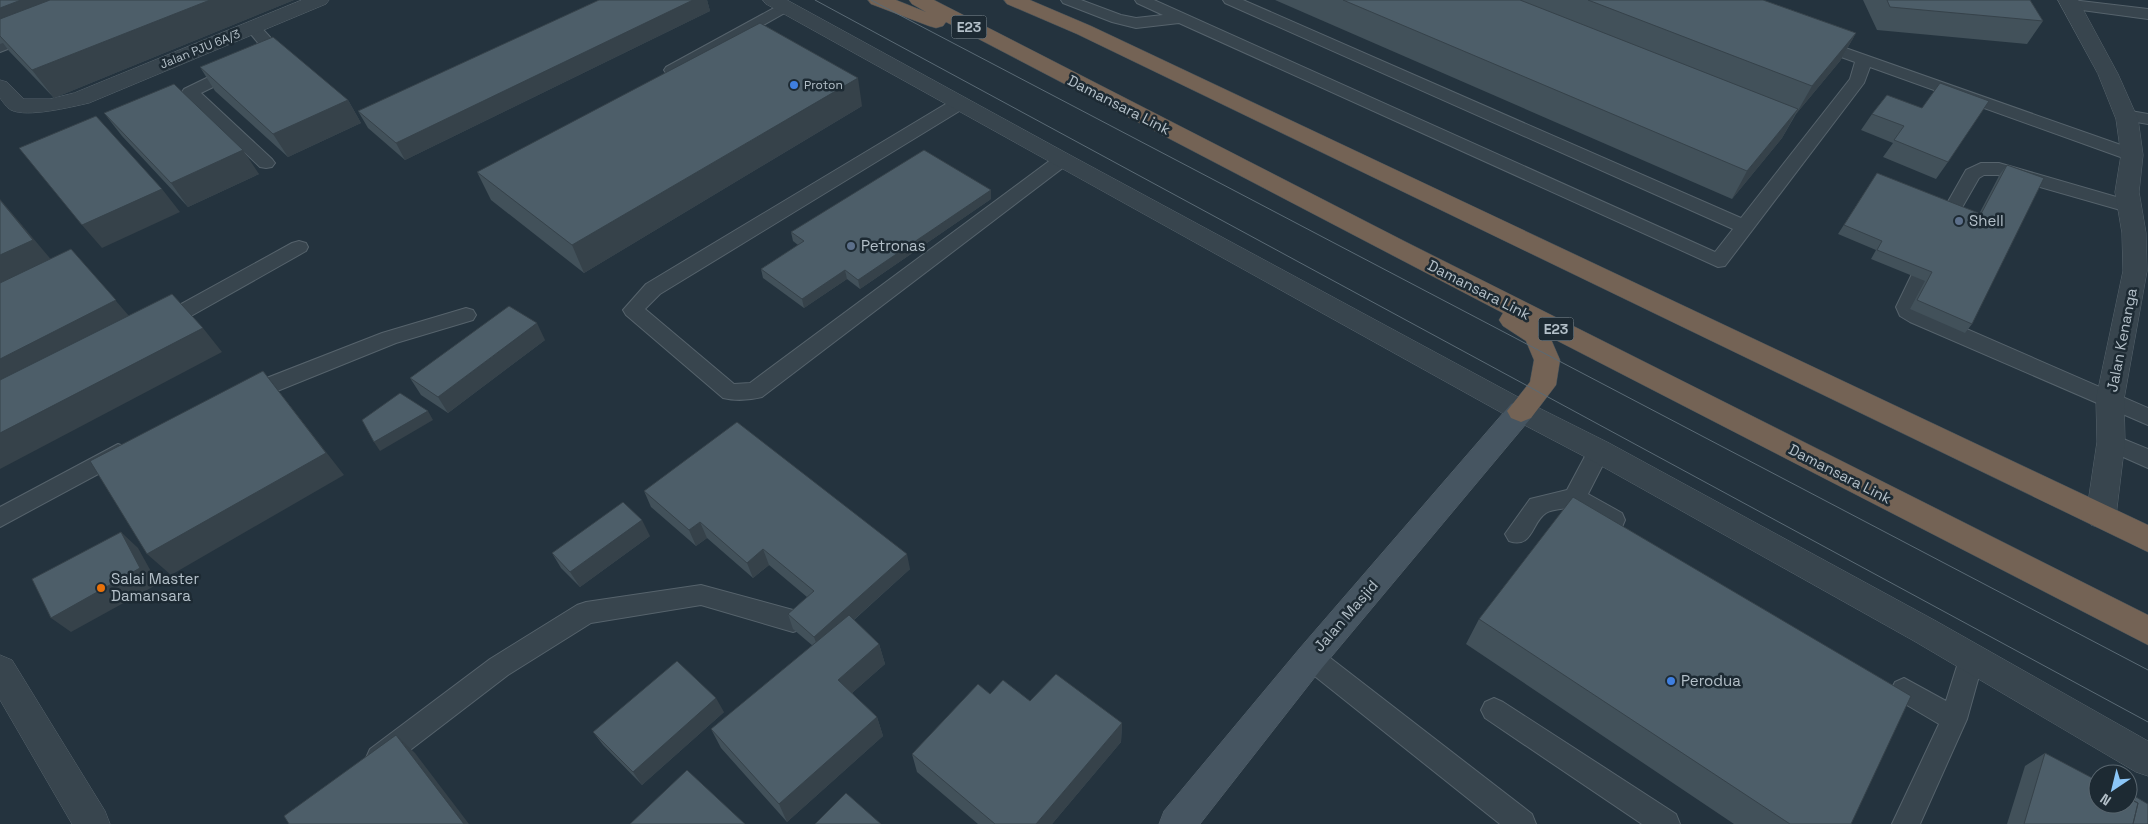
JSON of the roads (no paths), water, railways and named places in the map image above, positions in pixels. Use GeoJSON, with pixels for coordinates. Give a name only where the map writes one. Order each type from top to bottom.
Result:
{"type":"FeatureCollection","features":[{"type":"Feature","properties":{"kind":"highway"},"geometry":{"type":"LineString","coordinates":[[878,0],[1019,54]]}},
{"type":"Feature","properties":{"kind":"highway","name":"Damansara Link"},"geometry":{"type":"LineString","coordinates":[[919,0],[1019,54],[2148,631]]}},
{"type":"Feature","properties":{"kind":"highway"},"geometry":{"type":"LineString","coordinates":[[1014,0],[1084,30]]}},
{"type":"Feature","properties":{"kind":"highway"},"geometry":{"type":"LineString","coordinates":[[1026,0],[1084,30],[2148,540]]}},
{"type":"Feature","properties":{"kind":"highway"},"geometry":{"type":"LineString","coordinates":[[1395,247],[1536,335],[1547,360],[1543,385],[1520,412]]}},
{"type":"Feature","properties":{"kind":"street","name":"Jalan PJU 6A/3"},"geometry":{"type":"LineString","coordinates":[[0,86],[18,105],[50,105],[81,98],[319,0]]}},
{"type":"Feature","properties":{"kind":"street","name":"Jalan Kenanga"},"geometry":{"type":"LineString","coordinates":[[2070,2],[2108,74],[2137,117],[2127,192],[2141,235],[2142,273],[2110,399],[2111,442],[2101,516]]}},
{"type":"Feature","properties":{"kind":"street"},"geometry":{"type":"LineString","coordinates":[[779,3],[1520,412],[1599,451],[1971,658],[2148,760]]}},
{"type":"Feature","properties":{"kind":"street","name":"Jalan Masjid"},"geometry":{"type":"LineString","coordinates":[[1176,824],[1310,658],[1520,412]]}},
{"type":"Feature","properties":{"kind":"street"},"geometry":{"type":"LineString","coordinates":[[0,670],[92,824]]}},
{"type":"Feature","properties":{"kind":"lane"},"geometry":{"type":"LineString","coordinates":[[1068,0],[1117,19],[1136,23],[1180,18]]}},
{"type":"Feature","properties":{"kind":"lane"},"geometry":{"type":"LineString","coordinates":[[1142,0],[1718,261],[1858,80],[1864,60]]}},
{"type":"Feature","properties":{"kind":"lane"},"geometry":{"type":"LineString","coordinates":[[1230,0],[1745,226]]}},
{"type":"Feature","properties":{"kind":"lane"},"geometry":{"type":"LineString","coordinates":[[2070,2],[2148,14]]}},
{"type":"Feature","properties":{"kind":"lane"},"geometry":{"type":"LineString","coordinates":[[655,80],[779,3]]}},
{"type":"Feature","properties":{"kind":"lane"},"geometry":{"type":"LineString","coordinates":[[253,27],[274,51],[190,92],[266,163]]}},
{"type":"Feature","properties":{"kind":"lane"},"geometry":{"type":"LineString","coordinates":[[0,47],[46,29]]}},
{"type":"Feature","properties":{"kind":"lane"},"geometry":{"type":"LineString","coordinates":[[1800,36],[2132,155]]}},
{"type":"Feature","properties":{"kind":"lane"},"geometry":{"type":"LineString","coordinates":[[960,103],[653,289],[633,310],[730,392],[754,391],[1062,160]]}},
{"type":"Feature","properties":{"kind":"lane"},"geometry":{"type":"LineString","coordinates":[[1950,214],[1972,174],[1980,169],[2000,169],[2131,207]]}},
{"type":"Feature","properties":{"kind":"lane"},"geometry":{"type":"LineString","coordinates":[[148,331],[299,247]]}},
{"type":"Feature","properties":{"kind":"lane"},"geometry":{"type":"LineString","coordinates":[[1919,279],[1906,307],[1907,311],[2148,417]]}},
{"type":"Feature","properties":{"kind":"lane"},"geometry":{"type":"LineString","coordinates":[[228,402],[390,338],[466,315]]}},
{"type":"Feature","properties":{"kind":"lane"},"geometry":{"type":"LineString","coordinates":[[0,518],[140,441]]}},
{"type":"Feature","properties":{"kind":"lane"},"geometry":{"type":"LineString","coordinates":[[2111,442],[2148,459]]}},
{"type":"Feature","properties":{"kind":"lane"},"geometry":{"type":"LineString","coordinates":[[1575,497],[1599,451]]}},
{"type":"Feature","properties":{"kind":"lane"},"geometry":{"type":"LineString","coordinates":[[1517,534],[1538,506],[1575,497],[1614,520]]}},
{"type":"Feature","properties":{"kind":"lane"},"geometry":{"type":"LineString","coordinates":[[364,770],[499,666],[586,613],[701,595],[793,621]]}},
{"type":"Feature","properties":{"kind":"lane"},"geometry":{"type":"LineString","coordinates":[[1310,658],[1522,824]]}},
{"type":"Feature","properties":{"kind":"lane"},"geometry":{"type":"LineString","coordinates":[[1906,824],[1954,719],[1971,658]]}},
{"type":"Feature","properties":{"kind":"lane"},"geometry":{"type":"LineString","coordinates":[[1904,690],[1954,719]]}},
{"type":"Feature","properties":{"kind":"lane"},"geometry":{"type":"LineString","coordinates":[[1494,710],[1666,824]]}},
{"type":"Feature","properties":{"kind":"tram line"},"geometry":{"type":"LineString","coordinates":[[815,0],[2148,722]]}},
{"type":"Feature","properties":{"kind":"tram line"},"geometry":{"type":"LineString","coordinates":[[871,0],[2148,670]]}},
{"type":"Feature","properties":{"kind":"place","name":"Proton"},"geometry":{"type":"Point","coordinates":[794,85]}},
{"type":"Feature","properties":{"kind":"place","name":"Shell"},"geometry":{"type":"Point","coordinates":[1959,221]}},
{"type":"Feature","properties":{"kind":"place","name":"Petronas"},"geometry":{"type":"Point","coordinates":[851,246]}},
{"type":"Feature","properties":{"kind":"place","name":"Salai Master Damansara"},"geometry":{"type":"Point","coordinates":[101,588]}},
{"type":"Feature","properties":{"kind":"place","name":"Perodua"},"geometry":{"type":"Point","coordinates":[1671,681]}}]}
